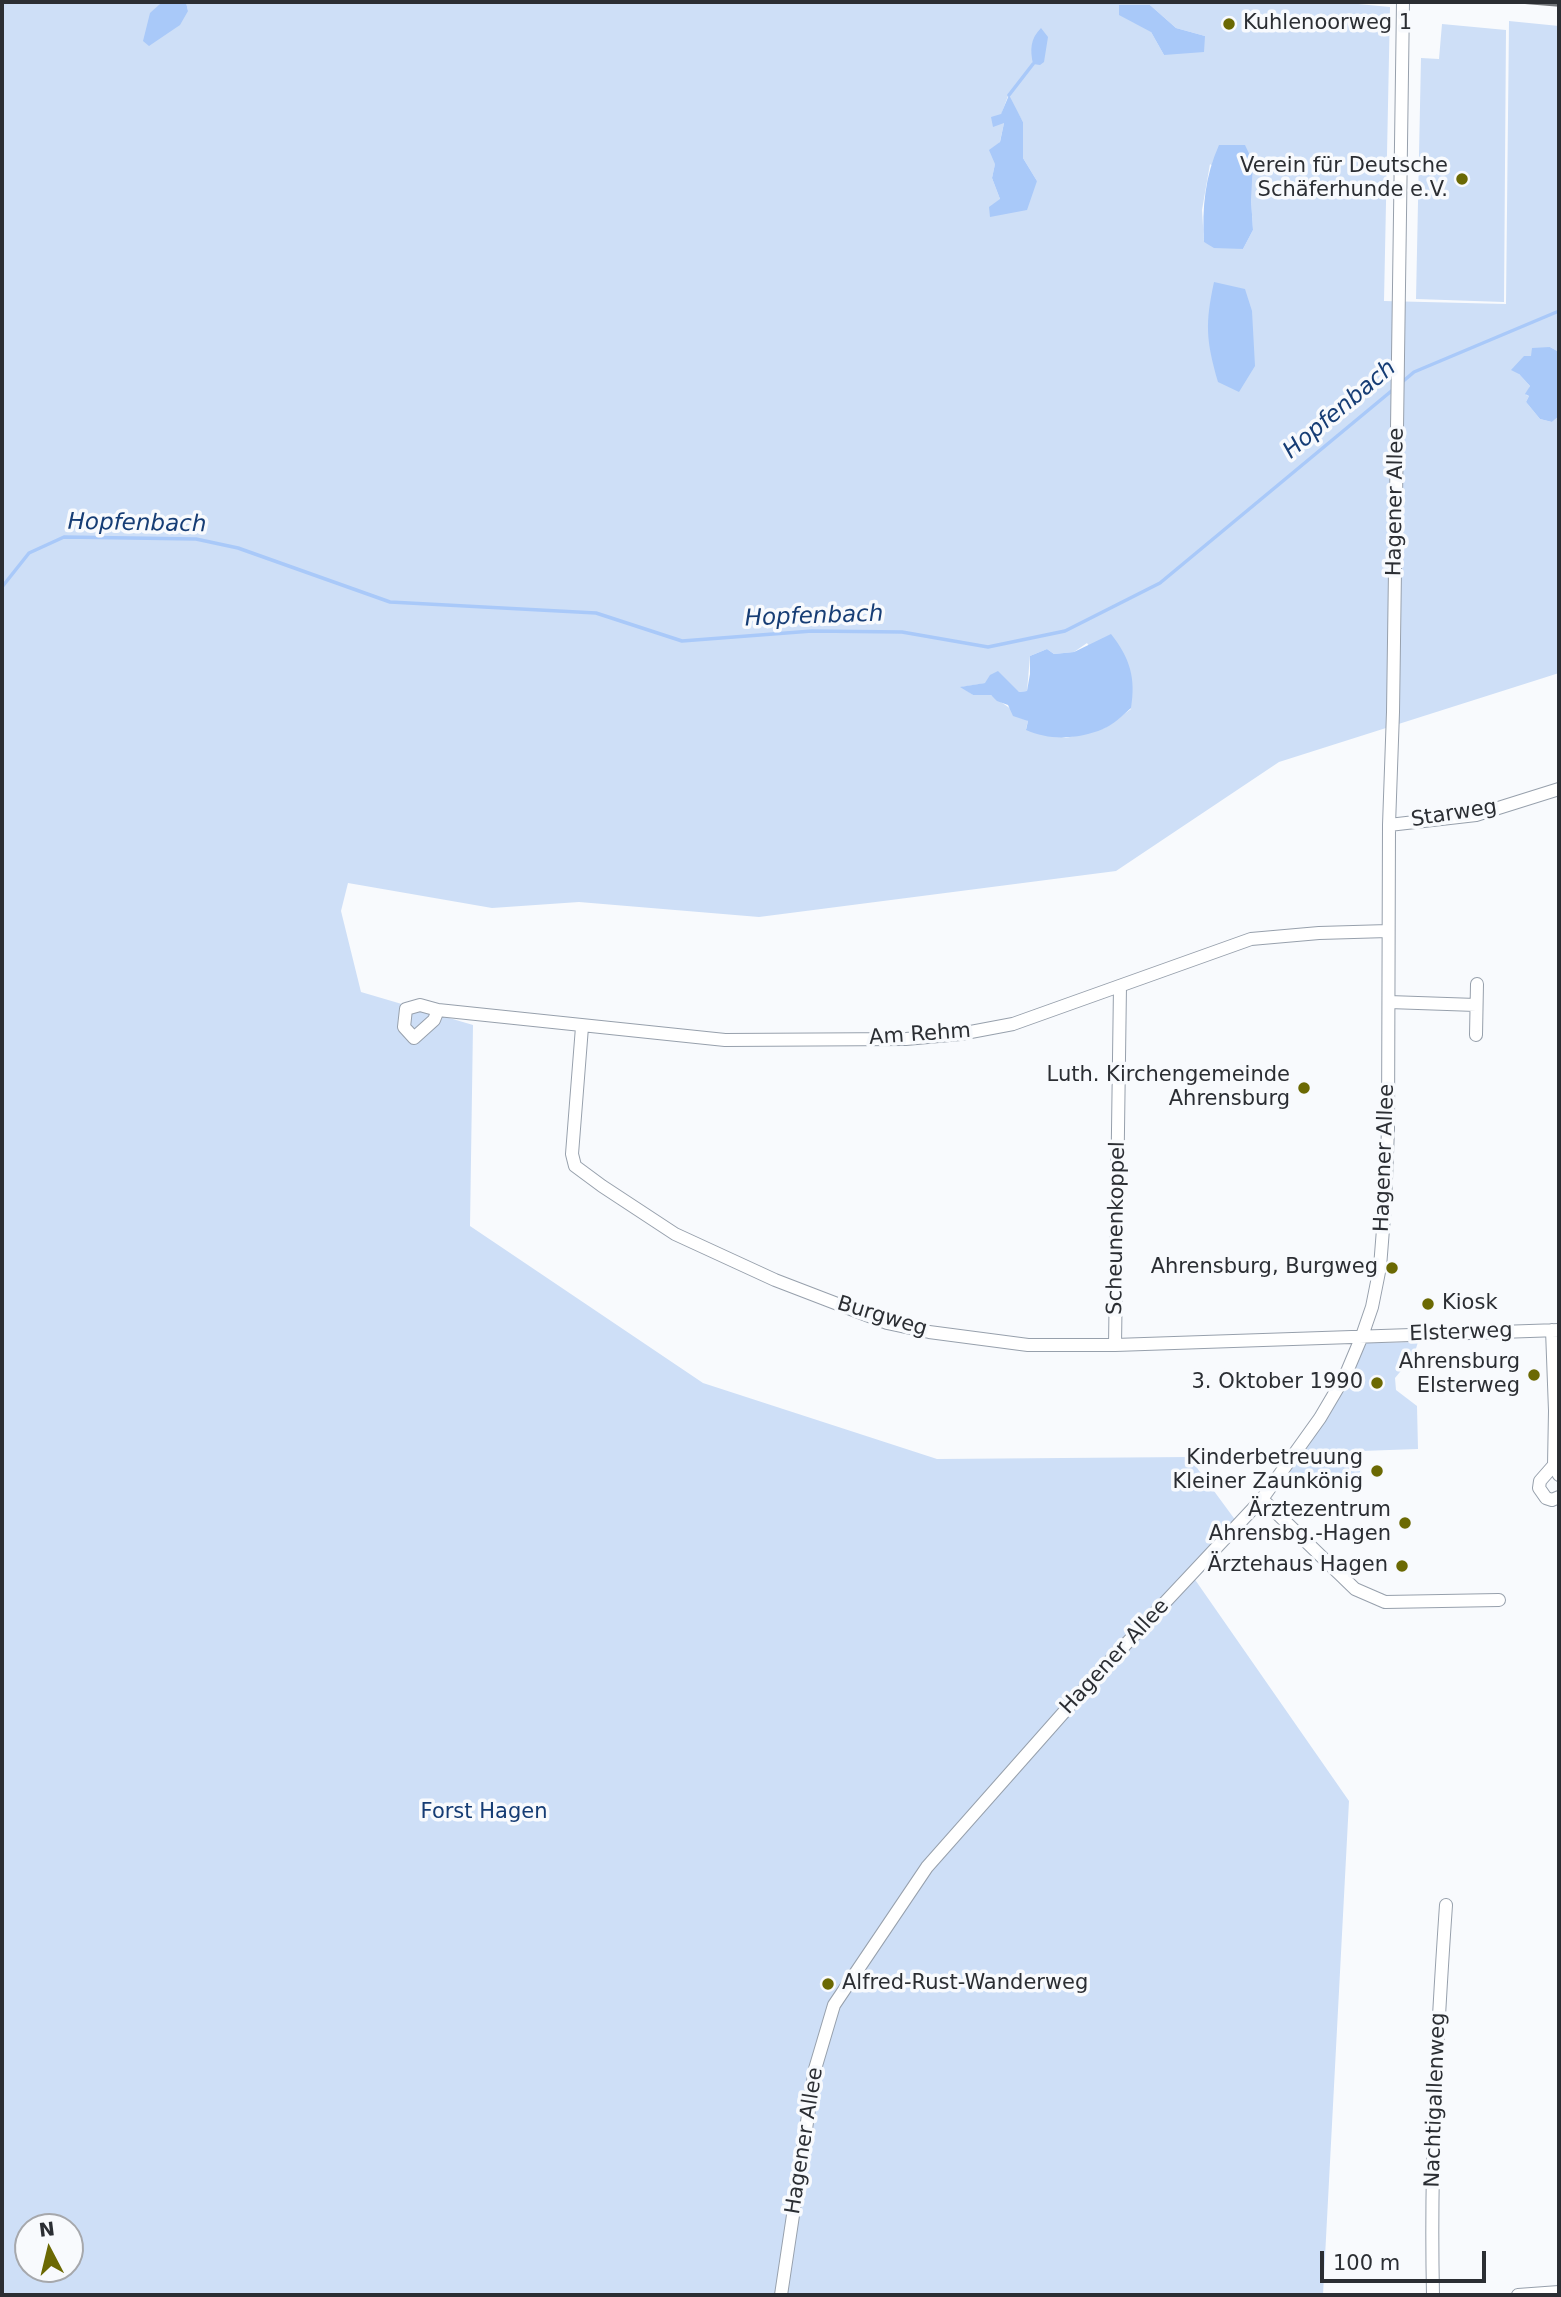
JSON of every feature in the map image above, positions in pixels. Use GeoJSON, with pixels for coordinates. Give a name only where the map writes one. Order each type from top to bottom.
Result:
{"type":"FeatureCollection","features":[{"type":"Feature","properties":{"kind":"street","name":"Hagener Allee"},"geometry":{"type":"LineString","coordinates":[[781,2295],[815,2069],[834,2005],[927,1867],[1095,1676],[1262,1499],[1320,1418],[1346,1374],[1375,1294],[1382,1247],[1388,1129],[1389,825],[1403,2]]}},
{"type":"Feature","properties":{"kind":"street","name":"Starweg"},"geometry":{"type":"LineString","coordinates":[[1389,825],[1476,815],[1559,789]]}},
{"type":"Feature","properties":{"kind":"street","name":"Am Rehm"},"geometry":{"type":"LineString","coordinates":[[438,1010],[725,1040],[906,1039],[960,1034],[1013,1024],[1251,939],[1388,931]]}},
{"type":"Feature","properties":{"kind":"street"},"geometry":{"type":"LineString","coordinates":[[1476,1035],[1477,984]]}},
{"type":"Feature","properties":{"kind":"street","name":"Scheunenkoppel"},"geometry":{"type":"LineString","coordinates":[[1115,1345],[1120,986]]}},
{"type":"Feature","properties":{"kind":"street"},"geometry":{"type":"LineString","coordinates":[[1389,1002],[1476,1005]]}},
{"type":"Feature","properties":{"kind":"street","name":"Burgweg"},"geometry":{"type":"LineString","coordinates":[[582,1027],[572,1154],[575,1166],[675,1234],[775,1280],[887,1323],[929,1332],[1028,1345],[1115,1345],[1362,1336]]}},
{"type":"Feature","properties":{"kind":"street"},"geometry":{"type":"LineString","coordinates":[[1556,1330],[1556,1470],[1540,1481],[1539,1488],[1546,1498],[1552,1500],[1559,1497]]}},
{"type":"Feature","properties":{"kind":"street","name":"Elsterweg"},"geometry":{"type":"LineString","coordinates":[[1362,1336],[1556,1330]]}},
{"type":"Feature","properties":{"kind":"street"},"geometry":{"type":"LineString","coordinates":[[1262,1499],[1355,1589],[1385,1602],[1499,1600]]}},
{"type":"Feature","properties":{"kind":"street","name":"Nachtigallenweg"},"geometry":{"type":"LineString","coordinates":[[1433,2295],[1434,2127],[1446,1905]]}},
{"type":"Feature","properties":{"kind":"street"},"geometry":{"type":"LineString","coordinates":[[1518,2295],[1559,2292]]}},
{"type":"Feature","properties":{"kind":"green space","name":"Forst Hagen"},"geometry":{"type":"Polygon","coordinates":[[[2,2],[162,2],[150,14],[188,11],[186,2],[1337,2],[1390,7],[1384,301],[1506,304],[1509,21],[1559,26],[1559,352],[1550,347],[1531,356],[1519,374],[1530,386],[1526,402],[1540,419],[1552,422],[1559,416],[1559,673],[1279,762],[1116,871],[759,917],[579,902],[492,908],[348,883],[341,911],[361,992],[473,1025],[470,1226],[703,1383],[937,1459],[1189,1457],[1236,1521],[1189,1571],[1349,1801],[1323,2295],[2,2295],[2,2]],[[1150,5],[1151,32],[1164,55],[1205,36],[1176,28],[1150,5]],[[1008,96],[1001,115],[1004,123],[992,178],[1000,199],[1037,181],[1023,158],[1023,122],[1008,96]],[[1210,164],[1202,210],[1204,242],[1243,249],[1253,230],[1251,199],[1210,164]],[[1087,643],[1074,652],[1054,654],[1047,649],[1030,656],[1027,691],[1019,692],[986,683],[962,687],[973,695],[991,695],[1028,721],[1026,729],[1066,738],[1105,728],[1131,709],[1087,643]]]}},
{"type":"Feature","properties":{"kind":"green space","name":"Verein für Deutsche Schäferhunde e.V."},"geometry":{"type":"Polygon","coordinates":[[[1442,24],[1506,30],[1504,302],[1416,299],[1421,58],[1439,59],[1442,24]]]}},
{"type":"Feature","properties":{"kind":"green space"},"geometry":{"type":"Polygon","coordinates":[[[1418,1342],[1414,1355],[1395,1378],[1396,1390],[1417,1406],[1418,1449],[1361,1451],[1360,1476],[1284,1477],[1354,1368],[1366,1343],[1418,1342]]]}},
{"type":"Feature","properties":{"kind":"water"},"geometry":{"type":"Polygon","coordinates":[[[162,2],[186,2],[188,11],[180,25],[149,46],[143,41],[150,13],[162,2]]]}},
{"type":"Feature","properties":{"kind":"water"},"geometry":{"type":"Polygon","coordinates":[[[1119,5],[1150,5],[1176,28],[1205,36],[1204,52],[1164,55],[1151,32],[1119,15],[1119,5]]]}},
{"type":"Feature","properties":{"kind":"water"},"geometry":{"type":"Polygon","coordinates":[[[1041,28],[1048,37],[1044,62],[1040,65],[1033,64],[1031,49],[1041,28]]]}},
{"type":"Feature","properties":{"kind":"water"},"geometry":{"type":"Polygon","coordinates":[[[1009,95],[1023,122],[1023,158],[1037,181],[1027,210],[990,217],[989,207],[1000,199],[992,178],[995,164],[989,150],[1000,142],[1004,123],[993,127],[991,117],[1001,114],[1009,95]]]}},
{"type":"Feature","properties":{"kind":"water"},"geometry":{"type":"Polygon","coordinates":[[[1219,145],[1245,145],[1253,162],[1253,230],[1243,249],[1214,248],[1204,242],[1205,192],[1219,145]]]}},
{"type":"Feature","properties":{"kind":"water"},"geometry":{"type":"Polygon","coordinates":[[[1214,282],[1245,289],[1252,311],[1255,366],[1239,392],[1218,382],[1211,355],[1208,321],[1214,282]]]}},
{"type":"Feature","properties":{"kind":"water"},"geometry":{"type":"Polygon","coordinates":[[[1550,347],[1559,352],[1559,416],[1552,422],[1540,419],[1526,402],[1529,396],[1525,394],[1530,386],[1511,370],[1524,356],[1531,356],[1532,348],[1550,347]]]}},
{"type":"Feature","properties":{"kind":"water"},"geometry":{"type":"Polygon","coordinates":[[[1111,634],[1127,660],[1133,687],[1131,708],[1103,729],[1074,737],[1035,734],[1026,730],[1028,721],[1013,716],[1008,705],[997,701],[991,695],[973,695],[960,687],[985,683],[990,675],[998,671],[1019,692],[1027,691],[1030,656],[1047,649],[1054,654],[1074,652],[1111,634]]]}},
{"type":"Feature","properties":{"kind":"waterway"},"geometry":{"type":"LineString","coordinates":[[1009,95],[1033,64]]}},
{"type":"Feature","properties":{"kind":"waterway","name":"Hopfenbach"},"geometry":{"type":"LineString","coordinates":[[1401,383],[1414,372],[1559,311]]}},
{"type":"Feature","properties":{"kind":"waterway","name":"Hopfenbach"},"geometry":{"type":"LineString","coordinates":[[2,587],[29,553],[64,537],[196,539],[238,548],[390,602],[596,613],[682,641],[812,631],[902,632],[988,647],[1065,631],[1160,583],[1395,388]]}},
{"type":"Feature","properties":{"kind":"railway"},"geometry":{"type":"LineString","coordinates":[[1522,2],[1559,5]]}},
{"type":"Feature","properties":{"kind":"place","name":"Kuhlenoorweg 1"},"geometry":{"type":"Point","coordinates":[1229,24]}},
{"type":"Feature","properties":{"kind":"place","name":"Verein für Deutsche Schäferhunde e.V."},"geometry":{"type":"Point","coordinates":[1462,179]}},
{"type":"Feature","properties":{"kind":"place","name":"Luth. Kirchengemeinde Ahrensburg"},"geometry":{"type":"Point","coordinates":[1304,1088]}},
{"type":"Feature","properties":{"kind":"place","name":"Ahrensburg, Burgweg"},"geometry":{"type":"Point","coordinates":[1392,1268]}},
{"type":"Feature","properties":{"kind":"place","name":"Kiosk"},"geometry":{"type":"Point","coordinates":[1428,1304]}},
{"type":"Feature","properties":{"kind":"place","name":"Ahrensburg Elsterweg"},"geometry":{"type":"Point","coordinates":[1534,1375]}},
{"type":"Feature","properties":{"kind":"place","name":"3. Oktober 1990"},"geometry":{"type":"Point","coordinates":[1377,1383]}},
{"type":"Feature","properties":{"kind":"place","name":"Kinderbetreuung Kleiner Zaunkönig"},"geometry":{"type":"Point","coordinates":[1377,1471]}},
{"type":"Feature","properties":{"kind":"place","name":"Ärztezentrum Ahrensbg.-Hagen"},"geometry":{"type":"Point","coordinates":[1405,1523]}},
{"type":"Feature","properties":{"kind":"place","name":"Ärztehaus Hagen"},"geometry":{"type":"Point","coordinates":[1402,1566]}},
{"type":"Feature","properties":{"kind":"place","name":"Alfred-Rust-Wanderweg"},"geometry":{"type":"Point","coordinates":[828,1984]}}]}
